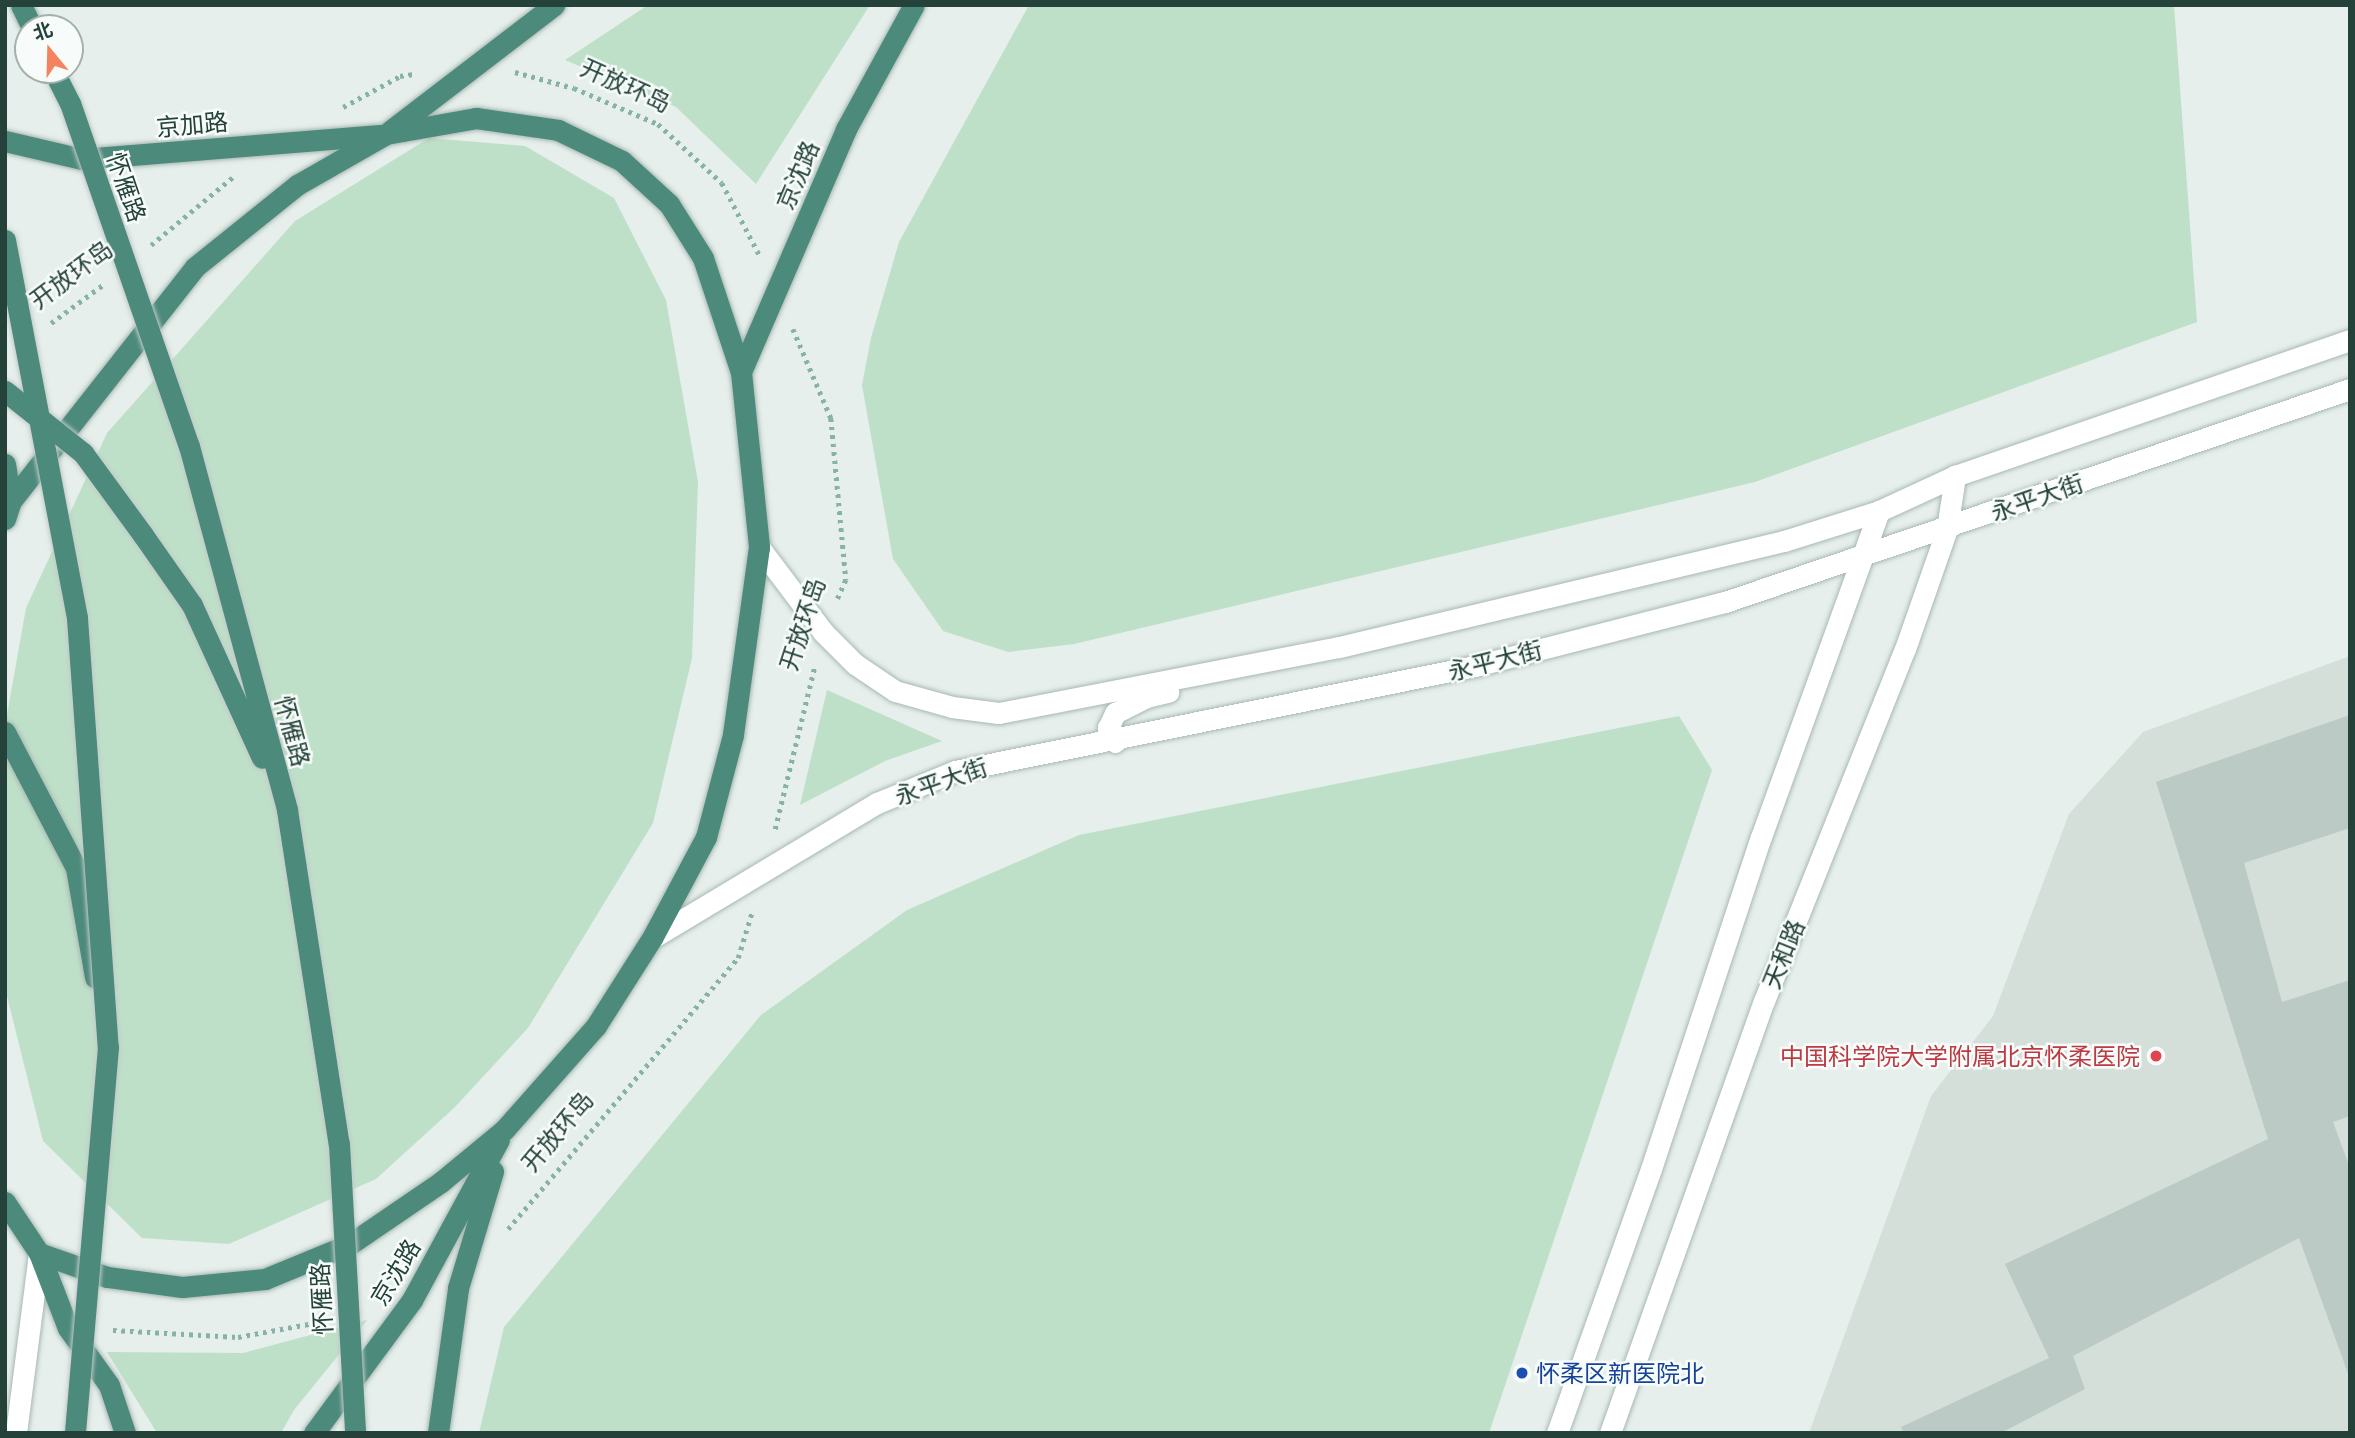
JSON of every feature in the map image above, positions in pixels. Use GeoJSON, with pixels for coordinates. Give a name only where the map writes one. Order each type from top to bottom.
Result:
{"type":"FeatureCollection","features":[{"type":"Feature","properties":{"kind":"highway"},"geometry":{"type":"LineString","coordinates":[[386,134],[554,5]]}},
{"type":"Feature","properties":{"kind":"highway","name":"京沈路"},"geometry":{"type":"LineString","coordinates":[[741,372],[846,129],[914,5]]}},
{"type":"Feature","properties":{"kind":"highway","name":"怀雁路"},"geometry":{"type":"LineString","coordinates":[[60,84],[70,103],[189,446],[287,810],[338,1144],[355,1433]]}},
{"type":"Feature","properties":{"kind":"highway","name":"开放环岛"},"geometry":{"type":"LineString","coordinates":[[8,510],[195,267],[297,185],[386,134],[475,118],[558,130],[622,161],[669,204],[703,257],[741,372],[759,547],[733,735],[706,837],[652,938],[596,1026],[505,1129],[442,1182],[350,1244],[265,1279],[182,1287],[107,1277],[39,1253]]}},
{"type":"Feature","properties":{"kind":"highway","name":"京加路"},"geometry":{"type":"LineString","coordinates":[[5,141],[82,159],[386,134]]}},
{"type":"Feature","properties":{"kind":"highway"},"geometry":{"type":"LineString","coordinates":[[5,240],[77,618],[108,1047],[75,1433]]}},
{"type":"Feature","properties":{"kind":"highway"},"geometry":{"type":"LineString","coordinates":[[5,391],[83,453],[192,605],[287,810]]}},
{"type":"Feature","properties":{"kind":"highway"},"geometry":{"type":"LineString","coordinates":[[5,464],[8,510]]}},
{"type":"Feature","properties":{"kind":"highway"},"geometry":{"type":"LineString","coordinates":[[5,732],[76,868],[108,1047]]}},
{"type":"Feature","properties":{"kind":"highway"},"geometry":{"type":"LineString","coordinates":[[438,1433],[458,1288],[505,1129]]}},
{"type":"Feature","properties":{"kind":"highway","name":"京沈路"},"geometry":{"type":"LineString","coordinates":[[314,1433],[412,1300],[505,1129]]}},
{"type":"Feature","properties":{"kind":"highway"},"geometry":{"type":"LineString","coordinates":[[5,1202],[39,1253],[68,1328],[109,1385],[125,1433]]}},
{"type":"Feature","properties":{"kind":"main road","name":"永平大街"},"geometry":{"type":"LineString","coordinates":[[759,547],[823,632],[855,664],[895,691],[952,707],[999,713],[1339,647],[1784,541],[1879,511],[1955,476],[2350,340]]}},
{"type":"Feature","properties":{"kind":"main road","name":"永平大街"},"geometry":{"type":"LineString","coordinates":[[652,938],[877,803],[955,771],[1115,742],[1475,666],[1725,602],[1858,560],[2350,389]]}},
{"type":"Feature","properties":{"kind":"main road","name":"天和路"},"geometry":{"type":"LineString","coordinates":[[1610,1433],[1764,1001],[1905,649],[1947,529],[1955,476]]}},
{"type":"Feature","properties":{"kind":"main road"},"geometry":{"type":"LineString","coordinates":[[1557,1433],[1858,560],[1879,511]]}},
{"type":"Feature","properties":{"kind":"main road"},"geometry":{"type":"LineString","coordinates":[[1115,742],[1108,728],[1115,713],[1146,697],[1228,680],[1339,647]]}},
{"type":"Feature","properties":{"kind":"main road"},"geometry":{"type":"LineString","coordinates":[[16,1433],[39,1253]]}},
{"type":"Feature","properties":{"kind":"path","name":"开放环岛"},"geometry":{"type":"LineString","coordinates":[[479,62],[574,88],[658,124],[722,183],[777,290],[831,418],[846,580],[823,632],[765,870],[738,958],[503,1234]]}},
{"type":"Feature","properties":{"kind":"path"},"geometry":{"type":"LineString","coordinates":[[332,113],[400,76],[426,71]]}},
{"type":"Feature","properties":{"kind":"path","name":"开放环岛"},"geometry":{"type":"LineString","coordinates":[[147,248],[275,143]]}},
{"type":"Feature","properties":{"kind":"path","name":"开放环岛"},"geometry":{"type":"LineString","coordinates":[[38,332],[115,275]]}},
{"type":"Feature","properties":{"kind":"path"},"geometry":{"type":"LineString","coordinates":[[68,1328],[238,1337],[329,1320]]}},
{"type":"Feature","properties":{"kind":"shaded area","name":"中国科学院大学附属北京怀柔医院"},"geometry":{"type":"Polygon","coordinates":[[[2350,656],[2350,1433],[1809,1433],[1931,1096],[1993,1016],[2069,814],[2143,732],[2350,656]]]}},
{"type":"Feature","properties":{"kind":"green space"},"geometry":{"type":"Polygon","coordinates":[[[648,5],[870,5],[756,184],[676,107],[565,60],[648,5]]]}},
{"type":"Feature","properties":{"kind":"green space"},"geometry":{"type":"Polygon","coordinates":[[[1029,5],[2174,5],[2197,322],[1755,482],[1074,644],[1008,652],[943,631],[893,559],[862,385],[871,338],[899,242],[1029,5]]]}},
{"type":"Feature","properties":{"kind":"green space"},"geometry":{"type":"Polygon","coordinates":[[[429,138],[525,146],[614,198],[666,300],[698,482],[692,658],[653,823],[528,1028],[454,1108],[376,1179],[229,1244],[142,1238],[43,1141],[5,988],[5,726],[26,608],[107,433],[295,221],[429,138]]]}},
{"type":"Feature","properties":{"kind":"green space"},"geometry":{"type":"Polygon","coordinates":[[[827,690],[942,741],[885,761],[800,805],[827,690]]]}},
{"type":"Feature","properties":{"kind":"green space"},"geometry":{"type":"Polygon","coordinates":[[[1679,716],[1712,770],[1489,1433],[479,1433],[504,1327],[761,1015],[907,910],[1079,835],[1679,716]]]}},
{"type":"Feature","properties":{"kind":"green space"},"geometry":{"type":"Polygon","coordinates":[[[367,1320],[294,1410],[281,1433],[157,1433],[107,1352],[243,1353],[367,1320]]]}},
{"type":"Feature","properties":{"kind":"building"},"geometry":{"type":"Polygon","coordinates":[[[2350,715],[2350,828],[2244,863],[2282,1002],[2350,980],[2350,1116],[2333,1122],[2350,1168],[2350,1379],[2299,1238],[2073,1356],[2085,1389],[2001,1433],[1904,1433],[1901,1427],[2049,1358],[2005,1264],[2268,1139],[2156,782],[2350,715]]]}},
{"type":"Feature","properties":{"kind":"place","name":"中国科学院大学附属北京怀柔医院"},"geometry":{"type":"Point","coordinates":[2156,1056]}},
{"type":"Feature","properties":{"kind":"place","name":"怀柔区新医院北"},"geometry":{"type":"Point","coordinates":[1522,1373]}}]}
